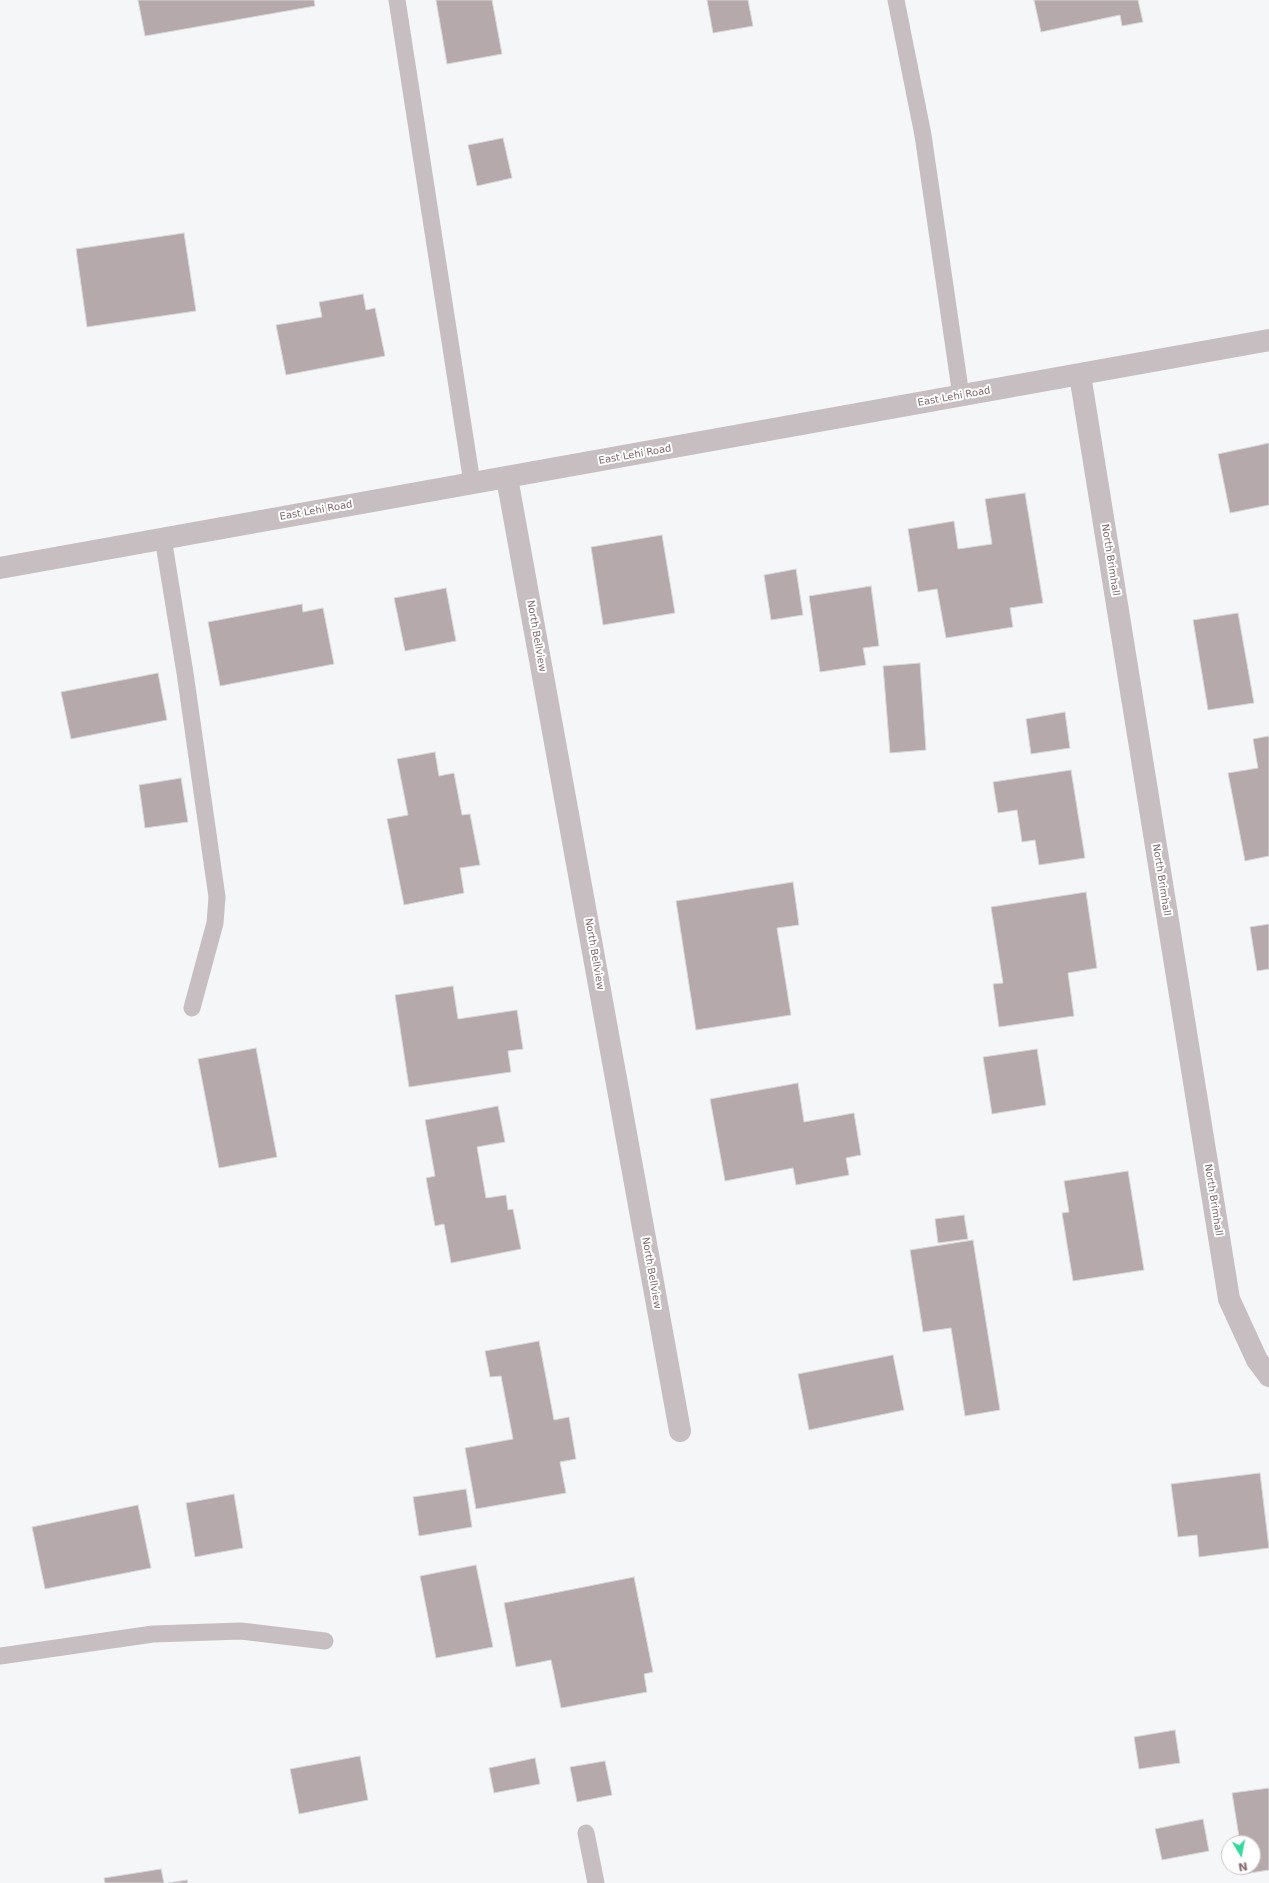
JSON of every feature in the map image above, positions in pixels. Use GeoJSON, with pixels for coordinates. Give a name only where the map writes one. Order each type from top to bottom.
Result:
{"type":"FeatureCollection","features":[{"type":"Feature","properties":{"kind":"street","name":"East Lehi Road"},"geometry":{"type":"LineString","coordinates":[[0,568],[472,483],[508,478],[1269,340]]}},
{"type":"Feature","properties":{"kind":"street","name":"North Brimhall"},"geometry":{"type":"LineString","coordinates":[[1080,375],[1229,1299],[1257,1360],[1269,1376]]}},
{"type":"Feature","properties":{"kind":"street","name":"North Bellview"},"geometry":{"type":"LineString","coordinates":[[508,478],[680,1431]]}},
{"type":"Feature","properties":{"kind":"lane"},"geometry":{"type":"LineString","coordinates":[[397,0],[472,483]]}},
{"type":"Feature","properties":{"kind":"lane"},"geometry":{"type":"LineString","coordinates":[[896,0],[923,135],[961,396]]}},
{"type":"Feature","properties":{"kind":"lane"},"geometry":{"type":"LineString","coordinates":[[163,538],[185,673],[217,897],[215,923],[192,1008]]}},
{"type":"Feature","properties":{"kind":"lane"},"geometry":{"type":"LineString","coordinates":[[0,1656],[153,1634],[240,1631],[325,1641]]}},
{"type":"Feature","properties":{"kind":"lane"},"geometry":{"type":"LineString","coordinates":[[586,1834],[596,1883]]}},
{"type":"Feature","properties":{"kind":"building"},"geometry":{"type":"Polygon","coordinates":[[[138,0],[314,0],[315,6],[145,36],[138,0]]]}},
{"type":"Feature","properties":{"kind":"building"},"geometry":{"type":"Polygon","coordinates":[[[436,0],[492,0],[502,54],[447,64],[436,0]]]}},
{"type":"Feature","properties":{"kind":"building"},"geometry":{"type":"Polygon","coordinates":[[[707,0],[748,0],[753,26],[713,33],[707,0]]]}},
{"type":"Feature","properties":{"kind":"building"},"geometry":{"type":"Polygon","coordinates":[[[1034,0],[1138,0],[1143,22],[1122,26],[1120,15],[1041,32],[1034,0]]]}},
{"type":"Feature","properties":{"kind":"building"},"geometry":{"type":"Polygon","coordinates":[[[503,138],[512,178],[477,186],[468,145],[503,138]]]}},
{"type":"Feature","properties":{"kind":"building"},"geometry":{"type":"Polygon","coordinates":[[[184,233],[196,311],[87,327],[76,249],[184,233]]]}},
{"type":"Feature","properties":{"kind":"building"},"geometry":{"type":"Polygon","coordinates":[[[363,294],[366,310],[375,308],[385,356],[286,375],[276,325],[322,317],[319,302],[363,294]]]}},
{"type":"Feature","properties":{"kind":"building"},"geometry":{"type":"Polygon","coordinates":[[[1269,443],[1269,505],[1230,513],[1218,454],[1269,443]]]}},
{"type":"Feature","properties":{"kind":"building"},"geometry":{"type":"Polygon","coordinates":[[[1025,493],[1043,603],[1010,608],[1013,627],[946,638],[937,589],[918,592],[908,529],[954,521],[958,549],[992,544],[985,499],[1025,493]]]}},
{"type":"Feature","properties":{"kind":"building"},"geometry":{"type":"Polygon","coordinates":[[[662,535],[675,613],[603,625],[591,547],[662,535]]]}},
{"type":"Feature","properties":{"kind":"building"},"geometry":{"type":"Polygon","coordinates":[[[796,569],[803,615],[771,620],[764,575],[796,569]]]}},
{"type":"Feature","properties":{"kind":"building"},"geometry":{"type":"Polygon","coordinates":[[[871,586],[879,646],[863,648],[866,665],[820,672],[809,596],[871,586]]]}},
{"type":"Feature","properties":{"kind":"building"},"geometry":{"type":"Polygon","coordinates":[[[446,588],[456,641],[405,651],[394,598],[446,588]]]}},
{"type":"Feature","properties":{"kind":"building"},"geometry":{"type":"Polygon","coordinates":[[[302,604],[303,612],[323,608],[334,664],[220,686],[208,622],[302,604]]]}},
{"type":"Feature","properties":{"kind":"building"},"geometry":{"type":"Polygon","coordinates":[[[1238,613],[1254,703],[1208,710],[1193,620],[1238,613]]]}},
{"type":"Feature","properties":{"kind":"building"},"geometry":{"type":"Polygon","coordinates":[[[920,663],[926,750],[890,753],[883,666],[920,663]]]}},
{"type":"Feature","properties":{"kind":"building"},"geometry":{"type":"Polygon","coordinates":[[[158,673],[167,720],[71,739],[61,692],[158,673]]]}},
{"type":"Feature","properties":{"kind":"building"},"geometry":{"type":"Polygon","coordinates":[[[1065,712],[1070,748],[1031,754],[1026,719],[1065,712]]]}},
{"type":"Feature","properties":{"kind":"building"},"geometry":{"type":"Polygon","coordinates":[[[1269,736],[1269,856],[1245,861],[1228,773],[1258,768],[1253,739],[1269,736]]]}},
{"type":"Feature","properties":{"kind":"building"},"geometry":{"type":"Polygon","coordinates":[[[435,752],[439,776],[454,773],[462,815],[470,814],[480,865],[460,868],[464,893],[404,905],[387,819],[408,815],[397,759],[435,752]]]}},
{"type":"Feature","properties":{"kind":"building"},"geometry":{"type":"Polygon","coordinates":[[[1071,770],[1085,858],[1039,865],[1035,840],[1022,842],[1017,810],[998,813],[993,782],[1071,770]]]}},
{"type":"Feature","properties":{"kind":"building"},"geometry":{"type":"Polygon","coordinates":[[[181,778],[188,822],[145,828],[139,785],[181,778]]]}},
{"type":"Feature","properties":{"kind":"building"},"geometry":{"type":"Polygon","coordinates":[[[793,882],[799,925],[777,928],[791,1015],[696,1030],[676,901],[793,882]]]}},
{"type":"Feature","properties":{"kind":"building"},"geometry":{"type":"Polygon","coordinates":[[[1086,892],[1097,968],[1068,973],[1074,1016],[999,1027],[993,984],[1003,983],[991,907],[1086,892]]]}},
{"type":"Feature","properties":{"kind":"building"},"geometry":{"type":"Polygon","coordinates":[[[1269,924],[1269,969],[1257,971],[1250,927],[1269,924]]]}},
{"type":"Feature","properties":{"kind":"building"},"geometry":{"type":"Polygon","coordinates":[[[453,986],[458,1019],[517,1010],[523,1049],[508,1051],[511,1072],[409,1087],[395,995],[453,986]]]}},
{"type":"Feature","properties":{"kind":"building"},"geometry":{"type":"Polygon","coordinates":[[[256,1048],[277,1157],[219,1168],[198,1059],[256,1048]]]}},
{"type":"Feature","properties":{"kind":"building"},"geometry":{"type":"Polygon","coordinates":[[[1037,1049],[1046,1105],[992,1114],[983,1057],[1037,1049]]]}},
{"type":"Feature","properties":{"kind":"building"},"geometry":{"type":"Polygon","coordinates":[[[798,1083],[804,1122],[854,1113],[861,1155],[846,1158],[849,1175],[796,1185],[793,1168],[725,1181],[710,1099],[798,1083]]]}},
{"type":"Feature","properties":{"kind":"building"},"geometry":{"type":"Polygon","coordinates":[[[498,1106],[505,1142],[477,1147],[486,1198],[506,1195],[508,1210],[513,1209],[521,1249],[451,1263],[444,1224],[435,1226],[426,1178],[435,1176],[425,1120],[498,1106]]]}},
{"type":"Feature","properties":{"kind":"building"},"geometry":{"type":"Polygon","coordinates":[[[1128,1171],[1144,1270],[1073,1281],[1062,1213],[1069,1212],[1064,1181],[1128,1171]]]}},
{"type":"Feature","properties":{"kind":"building"},"geometry":{"type":"Polygon","coordinates":[[[964,1215],[968,1239],[938,1243],[935,1219],[964,1215]]]}},
{"type":"Feature","properties":{"kind":"building"},"geometry":{"type":"Polygon","coordinates":[[[973,1240],[1000,1410],[965,1416],[951,1328],[923,1332],[910,1250],[973,1240]]]}},
{"type":"Feature","properties":{"kind":"building"},"geometry":{"type":"Polygon","coordinates":[[[539,1341],[554,1420],[569,1417],[576,1459],[560,1462],[566,1493],[476,1509],[465,1448],[513,1439],[501,1376],[490,1377],[485,1351],[539,1341]]]}},
{"type":"Feature","properties":{"kind":"building"},"geometry":{"type":"Polygon","coordinates":[[[893,1355],[904,1410],[809,1430],[798,1374],[893,1355]]]}},
{"type":"Feature","properties":{"kind":"building"},"geometry":{"type":"Polygon","coordinates":[[[1260,1473],[1269,1548],[1199,1557],[1197,1535],[1178,1537],[1171,1484],[1260,1473]]]}},
{"type":"Feature","properties":{"kind":"building"},"geometry":{"type":"Polygon","coordinates":[[[466,1489],[472,1527],[419,1536],[413,1497],[466,1489]]]}},
{"type":"Feature","properties":{"kind":"building"},"geometry":{"type":"Polygon","coordinates":[[[234,1494],[243,1548],[195,1557],[186,1503],[234,1494]]]}},
{"type":"Feature","properties":{"kind":"building"},"geometry":{"type":"Polygon","coordinates":[[[138,1505],[151,1568],[45,1589],[32,1527],[138,1505]]]}},
{"type":"Feature","properties":{"kind":"building"},"geometry":{"type":"Polygon","coordinates":[[[476,1565],[493,1647],[436,1658],[420,1576],[476,1565]]]}},
{"type":"Feature","properties":{"kind":"building"},"geometry":{"type":"Polygon","coordinates":[[[634,1577],[653,1672],[644,1674],[647,1692],[561,1708],[551,1660],[516,1667],[504,1603],[634,1577]]]}},
{"type":"Feature","properties":{"kind":"building"},"geometry":{"type":"Polygon","coordinates":[[[1175,1730],[1180,1763],[1139,1769],[1134,1737],[1175,1730]]]}},
{"type":"Feature","properties":{"kind":"building"},"geometry":{"type":"Polygon","coordinates":[[[360,1756],[368,1800],[299,1814],[290,1769],[360,1756]]]}},
{"type":"Feature","properties":{"kind":"building"},"geometry":{"type":"Polygon","coordinates":[[[535,1758],[540,1784],[494,1793],[489,1768],[535,1758]]]}},
{"type":"Feature","properties":{"kind":"building"},"geometry":{"type":"Polygon","coordinates":[[[605,1761],[612,1795],[577,1802],[570,1767],[605,1761]]]}},
{"type":"Feature","properties":{"kind":"building"},"geometry":{"type":"Polygon","coordinates":[[[1269,1788],[1269,1870],[1261,1871],[1261,1835],[1239,1835],[1232,1793],[1269,1788]]]}},
{"type":"Feature","properties":{"kind":"building"},"geometry":{"type":"Polygon","coordinates":[[[1203,1819],[1209,1851],[1162,1860],[1155,1829],[1203,1819]]]}},
{"type":"Feature","properties":{"kind":"building"},"geometry":{"type":"Polygon","coordinates":[[[161,1869],[164,1883],[105,1883],[104,1878],[161,1869]]]}},
{"type":"Feature","properties":{"kind":"building"},"geometry":{"type":"Polygon","coordinates":[[[187,1880],[188,1883],[168,1883],[187,1880]]]}}]}
